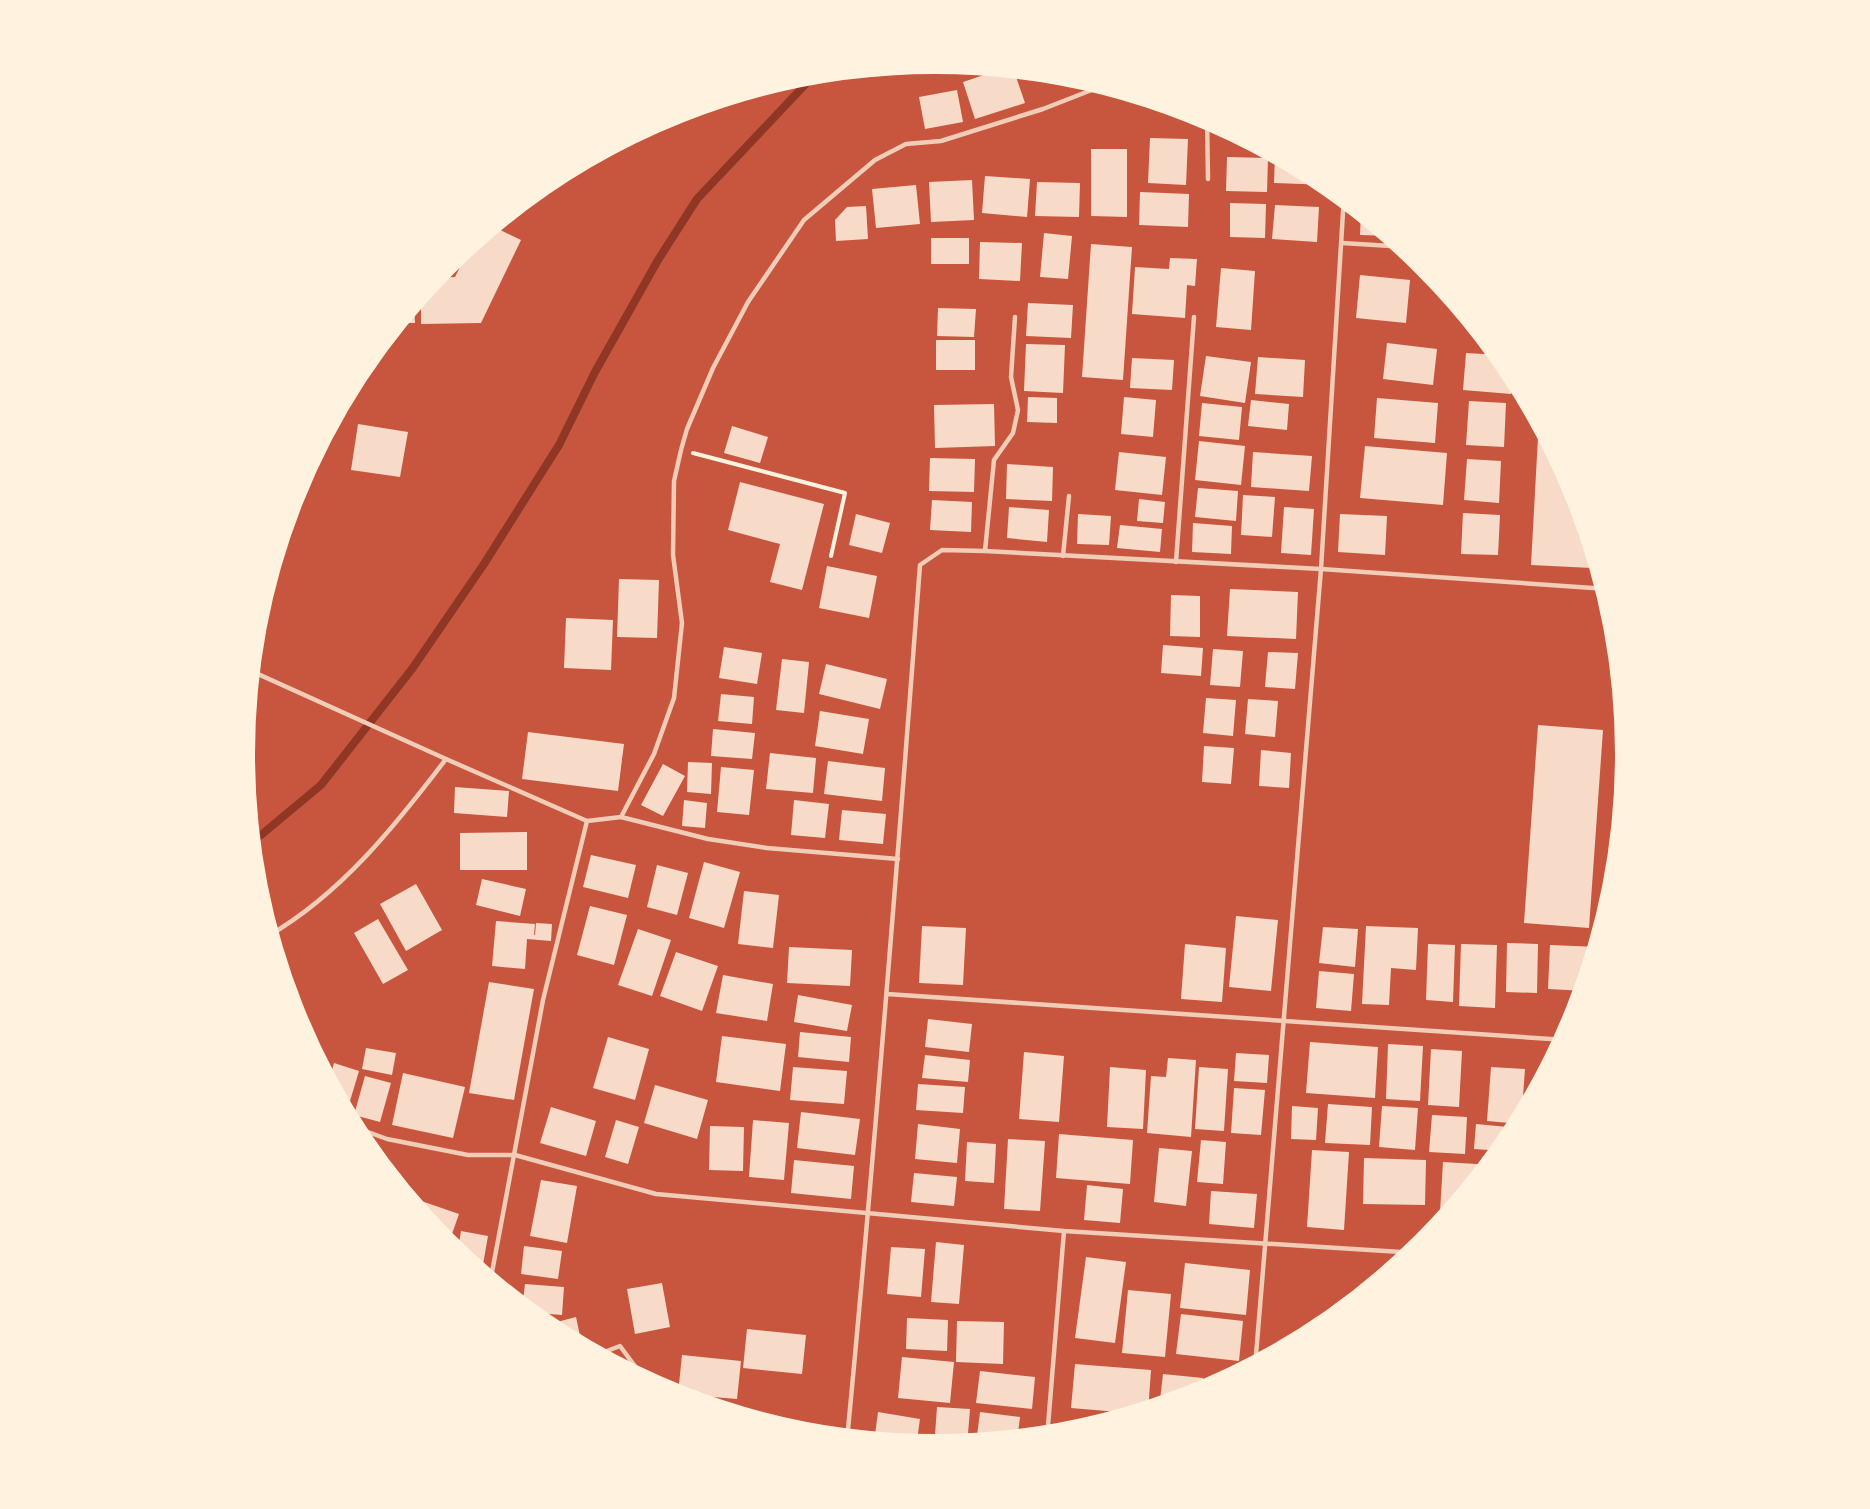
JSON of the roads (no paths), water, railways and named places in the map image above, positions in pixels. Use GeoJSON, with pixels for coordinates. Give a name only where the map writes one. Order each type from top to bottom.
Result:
{"type":"FeatureCollection","features":[{"type":"Feature","properties":{"kind":"lane"},"geometry":{"type":"LineString","coordinates":[[621,817],[654,754],[674,698],[682,623],[673,555],[674,481],[681,450],[687,429],[713,368],[748,302],[804,220],[875,160],[906,144],[941,141],[1043,109],[1093,90]]}},
{"type":"Feature","properties":{"kind":"lane"},"geometry":{"type":"LineString","coordinates":[[1208,128],[1208,179]]}},
{"type":"Feature","properties":{"kind":"lane"},"geometry":{"type":"LineString","coordinates":[[1256,1358],[1322,569],[1344,207]]}},
{"type":"Feature","properties":{"kind":"lane"},"geometry":{"type":"LineString","coordinates":[[1342,243],[1393,246]]}},
{"type":"Feature","properties":{"kind":"lane"},"geometry":{"type":"LineString","coordinates":[[985,551],[994,460],[1013,433],[1018,410],[1011,377],[1014,317]]}},
{"type":"Feature","properties":{"kind":"lane"},"geometry":{"type":"LineString","coordinates":[[1176,562],[1194,317]]}},
{"type":"Feature","properties":{"kind":"lane"},"geometry":{"type":"LineString","coordinates":[[1063,556],[1069,496]]}},
{"type":"Feature","properties":{"kind":"lane"},"geometry":{"type":"LineString","coordinates":[[848,1433],[869,1213],[920,565],[942,550],[985,551],[1322,569],[1599,588]]}},
{"type":"Feature","properties":{"kind":"lane"},"geometry":{"type":"LineString","coordinates":[[256,673],[587,821],[621,817],[708,839],[767,848],[898,859]]}},
{"type":"Feature","properties":{"kind":"lane"},"geometry":{"type":"LineString","coordinates":[[274,932],[323,899],[400,820],[446,759]]}},
{"type":"Feature","properties":{"kind":"lane"},"geometry":{"type":"LineString","coordinates":[[492,1275],[543,1000],[587,821]]}},
{"type":"Feature","properties":{"kind":"lane"},"geometry":{"type":"LineString","coordinates":[[887,994],[1556,1039]]}},
{"type":"Feature","properties":{"kind":"lane"},"geometry":{"type":"LineString","coordinates":[[363,1130],[387,1139],[468,1155],[514,1155],[656,1194],[1065,1231],[1404,1252]]}},
{"type":"Feature","properties":{"kind":"lane"},"geometry":{"type":"LineString","coordinates":[[1048,1429],[1065,1231]]}},
{"type":"Feature","properties":{"kind":"lane"},"geometry":{"type":"LineString","coordinates":[[603,1352],[620,1346],[637,1370]]}},
{"type":"Feature","properties":{"kind":"waterway"},"geometry":{"type":"LineString","coordinates":[[256,838],[321,785],[412,669],[484,564],[559,445],[595,372],[658,260],[697,199],[806,83]]}}]}
